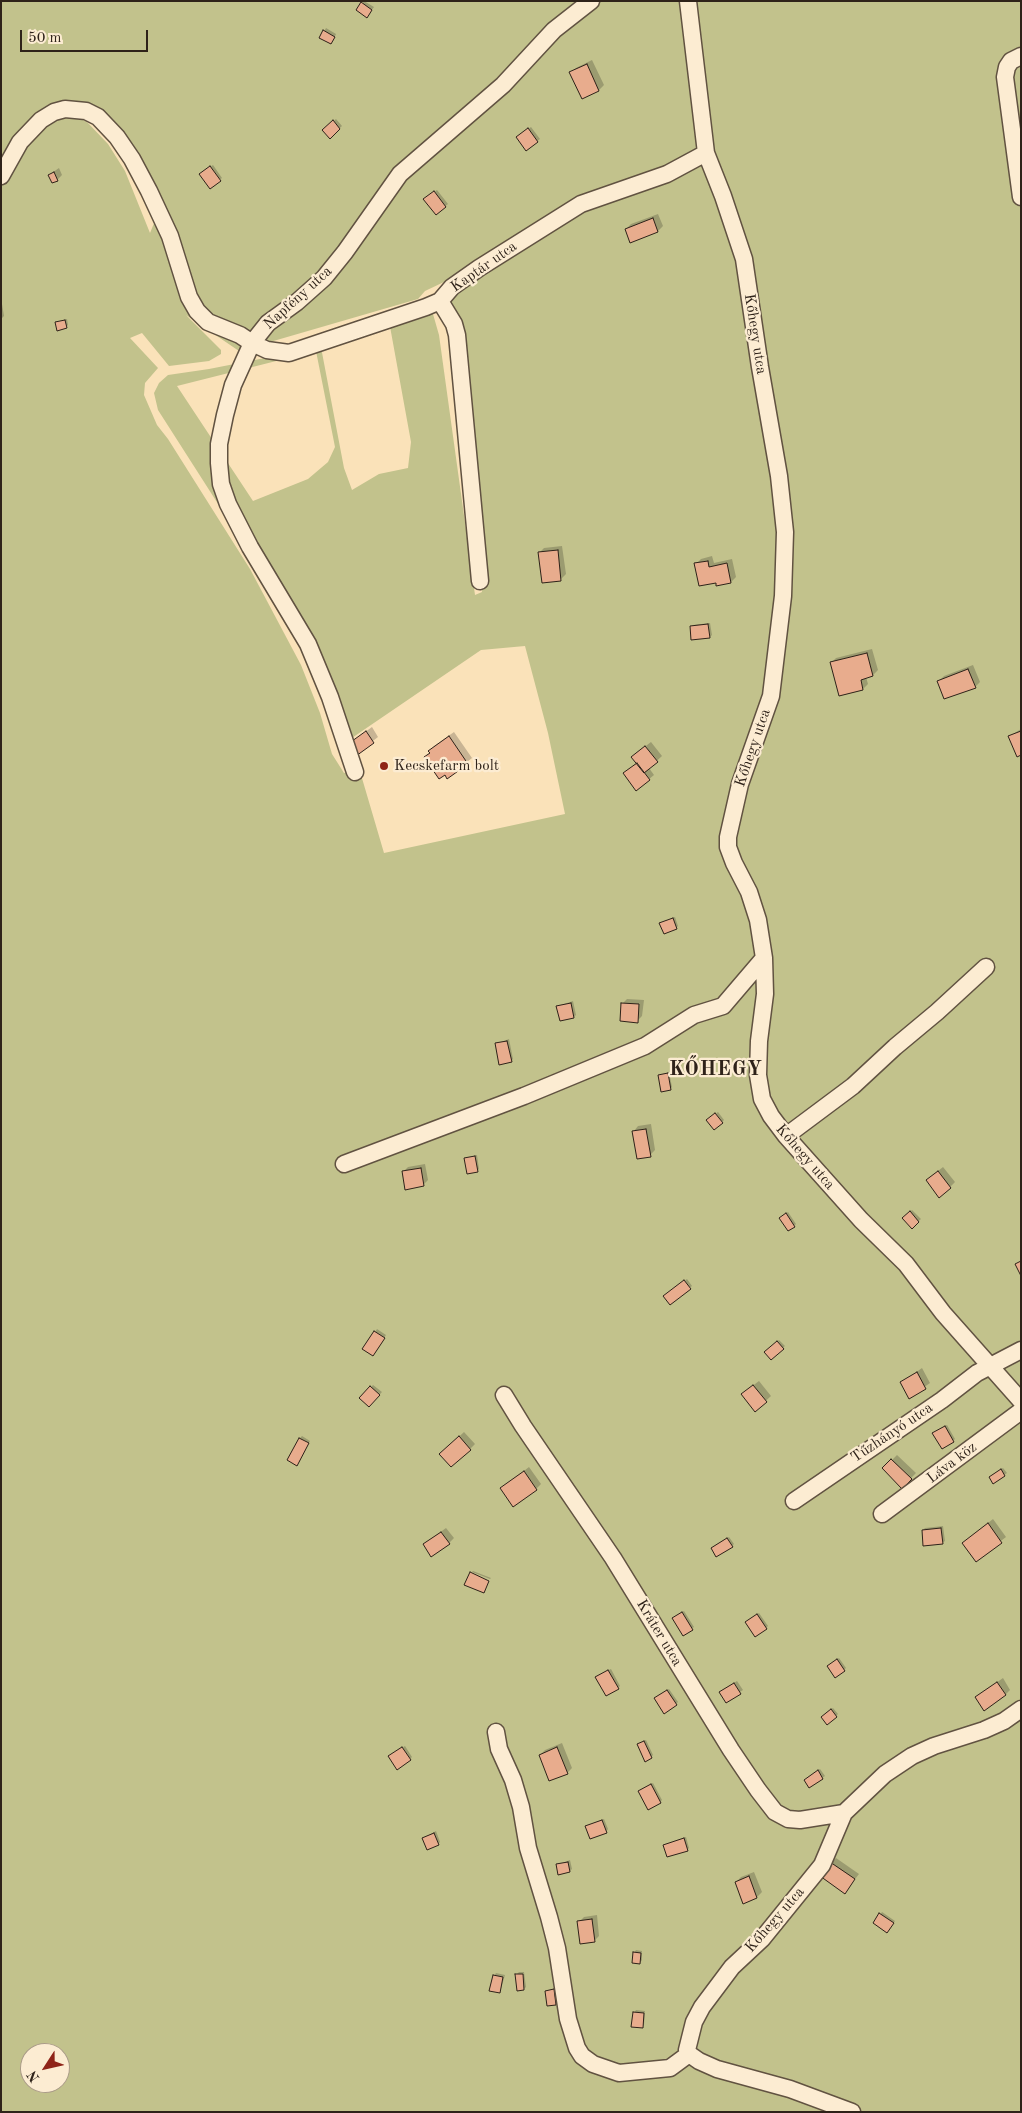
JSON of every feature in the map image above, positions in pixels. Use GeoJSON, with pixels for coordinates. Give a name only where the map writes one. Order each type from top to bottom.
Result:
{"type":"FeatureCollection","features":[{"type":"Feature","properties":{"kind":"street","name":"Napfény utca"},"geometry":{"type":"LineString","coordinates":[[1,176],[20,142],[41,120],[54,112],[70,109],[86,111],[98,117],[118,137],[149,191],[170,236],[189,297],[197,311],[208,322],[240,335],[252,343],[268,323],[297,302],[324,278],[345,252],[400,174],[503,85],[554,30],[590,1]]}},
{"type":"Feature","properties":{"kind":"street","name":"Kőhegy utca"},"geometry":{"type":"LineString","coordinates":[[688,1],[706,153],[744,259],[760,367],[780,476],[785,532],[783,596],[771,696],[740,784],[728,837],[728,847],[749,892],[758,920],[764,958],[765,994],[759,1041],[758,1076],[762,1099],[771,1116],[786,1136],[861,1220],[906,1264],[943,1313],[1021,1401]]}},
{"type":"Feature","properties":{"kind":"street"},"geometry":{"type":"LineString","coordinates":[[1021,56],[1011,61],[1007,67],[1005,77],[1021,197]]}},
{"type":"Feature","properties":{"kind":"street","name":"Kaptár utca"},"geometry":{"type":"LineString","coordinates":[[480,581],[458,335],[454,324],[440,301],[452,287],[479,268],[581,204],[667,174],[706,153]]}},
{"type":"Feature","properties":{"kind":"street"},"geometry":{"type":"LineString","coordinates":[[355,772],[330,697],[308,644],[250,547],[228,504],[221,484],[218,463],[225,415],[233,385],[252,343],[267,350],[289,353],[440,301]]}},
{"type":"Feature","properties":{"kind":"street"},"geometry":{"type":"LineString","coordinates":[[344,1164],[524,1096],[645,1046],[694,1015],[722,1006],[764,958]]}},
{"type":"Feature","properties":{"kind":"street"},"geometry":{"type":"LineString","coordinates":[[786,1136],[853,1086],[986,967]]}},
{"type":"Feature","properties":{"kind":"street","name":"Tűzhányó utca"},"geometry":{"type":"LineString","coordinates":[[794,1501],[990,1365],[1021,1350]]}},
{"type":"Feature","properties":{"kind":"street","name":"Kráter utca"},"geometry":{"type":"LineString","coordinates":[[504,1395],[523,1426],[614,1558],[731,1750],[758,1790],[776,1812],[788,1819],[800,1820],[844,1813]]}},
{"type":"Feature","properties":{"kind":"street","name":"Láva köz"},"geometry":{"type":"LineString","coordinates":[[882,1514],[1021,1411]]}},
{"type":"Feature","properties":{"kind":"street","name":"Kőhegy utca"},"geometry":{"type":"LineString","coordinates":[[689,2054],[687,2050],[689,2039],[702,2007],[732,1968],[762,1939],[822,1865],[844,1813],[885,1774],[912,1756],[934,1746],[984,1730],[1004,1721],[1021,1709]]}},
{"type":"Feature","properties":{"kind":"street"},"geometry":{"type":"LineString","coordinates":[[496,1732],[499,1749],[513,1780],[521,1807],[528,1848],[549,1917],[556,1948],[568,2019],[577,2048],[582,2056],[593,2064],[619,2072],[670,2068],[689,2054],[717,2069],[790,2089],[852,2112]]}},
{"type":"Feature","properties":{"kind":"green space"},"geometry":{"type":"Polygon","coordinates":[[[1,1],[1021,1],[1021,2112],[1,2112],[1,1]],[[76,115],[88,123],[108,144],[125,171],[150,233],[157,216],[114,133],[76,115]],[[444,282],[425,291],[418,299],[239,351],[186,315],[221,350],[221,354],[209,361],[169,366],[142,333],[130,338],[158,368],[145,383],[144,395],[157,425],[168,439],[250,569],[301,665],[320,713],[332,754],[344,773],[359,768],[384,853],[565,814],[548,733],[525,646],[481,650],[346,742],[305,653],[252,557],[158,410],[154,393],[159,383],[168,375],[270,357],[320,342],[344,468],[352,490],[379,474],[408,468],[411,442],[389,321],[425,308],[433,314],[439,335],[475,595],[482,592],[444,282]],[[316,351],[177,386],[253,501],[308,479],[328,462],[335,447],[316,351]]]}},
{"type":"Feature","properties":{"kind":"building"},"geometry":{"type":"Polygon","coordinates":[[[361,2],[372,10],[367,18],[356,10],[361,2]]]}},
{"type":"Feature","properties":{"kind":"building"},"geometry":{"type":"Polygon","coordinates":[[[323,30],[335,37],[331,44],[319,38],[323,30]]]}},
{"type":"Feature","properties":{"kind":"building"},"geometry":{"type":"Polygon","coordinates":[[[587,64],[599,91],[582,99],[569,72],[587,64]]]}},
{"type":"Feature","properties":{"kind":"building"},"geometry":{"type":"Polygon","coordinates":[[[333,120],[340,129],[330,139],[322,130],[333,120]]]}},
{"type":"Feature","properties":{"kind":"building"},"geometry":{"type":"Polygon","coordinates":[[[528,128],[538,142],[526,151],[516,137],[528,128]]]}},
{"type":"Feature","properties":{"kind":"building"},"geometry":{"type":"Polygon","coordinates":[[[210,166],[221,181],[210,189],[199,174],[210,166]]]}},
{"type":"Feature","properties":{"kind":"building"},"geometry":{"type":"Polygon","coordinates":[[[54,172],[58,181],[52,183],[48,175],[54,172]]]}},
{"type":"Feature","properties":{"kind":"building"},"geometry":{"type":"Polygon","coordinates":[[[434,191],[446,207],[436,215],[423,199],[434,191]]]}},
{"type":"Feature","properties":{"kind":"building"},"geometry":{"type":"Polygon","coordinates":[[[653,218],[658,232],[630,243],[625,229],[653,218]]]}},
{"type":"Feature","properties":{"kind":"building"},"geometry":{"type":"Polygon","coordinates":[[[65,320],[67,328],[57,331],[55,322],[65,320]]]}},
{"type":"Feature","properties":{"kind":"building"},"geometry":{"type":"Polygon","coordinates":[[[558,550],[561,581],[542,583],[538,552],[558,550]]]}},
{"type":"Feature","properties":{"kind":"building"},"geometry":{"type":"Polygon","coordinates":[[[708,561],[709,567],[727,563],[731,583],[716,586],[716,583],[699,586],[694,563],[708,561]]]}},
{"type":"Feature","properties":{"kind":"building"},"geometry":{"type":"Polygon","coordinates":[[[708,624],[710,638],[691,640],[690,626],[708,624]]]}},
{"type":"Feature","properties":{"kind":"building"},"geometry":{"type":"Polygon","coordinates":[[[867,653],[873,676],[861,680],[863,690],[839,696],[830,662],[867,653]]]}},
{"type":"Feature","properties":{"kind":"building"},"geometry":{"type":"Polygon","coordinates":[[[968,669],[976,688],[944,699],[937,681],[968,669]]]}},
{"type":"Feature","properties":{"kind":"building"},"geometry":{"type":"Polygon","coordinates":[[[366,731],[374,743],[356,756],[348,744],[366,731]]]}},
{"type":"Feature","properties":{"kind":"building"},"geometry":{"type":"Polygon","coordinates":[[[1021,731],[1021,755],[1017,757],[1008,736],[1021,731]]]}},
{"type":"Feature","properties":{"kind":"building"},"geometry":{"type":"Polygon","coordinates":[[[449,736],[468,764],[447,779],[445,775],[439,779],[424,757],[430,753],[428,751],[449,736]]]}},
{"type":"Feature","properties":{"kind":"building"},"geometry":{"type":"Polygon","coordinates":[[[645,746],[658,762],[644,773],[631,757],[645,746]]]}},
{"type":"Feature","properties":{"kind":"building"},"geometry":{"type":"Polygon","coordinates":[[[637,763],[650,780],[636,791],[623,773],[637,763]]]}},
{"type":"Feature","properties":{"kind":"building"},"geometry":{"type":"Polygon","coordinates":[[[673,918],[677,929],[664,934],[659,923],[673,918]]]}},
{"type":"Feature","properties":{"kind":"building"},"geometry":{"type":"Polygon","coordinates":[[[571,1003],[574,1018],[560,1021],[556,1006],[571,1003]]]}},
{"type":"Feature","properties":{"kind":"building"},"geometry":{"type":"Polygon","coordinates":[[[621,1003],[639,1004],[638,1023],[620,1021],[621,1003]]]}},
{"type":"Feature","properties":{"kind":"building"},"geometry":{"type":"Polygon","coordinates":[[[507,1041],[512,1062],[499,1065],[495,1043],[507,1041]]]}},
{"type":"Feature","properties":{"kind":"building"},"geometry":{"type":"Polygon","coordinates":[[[668,1073],[671,1090],[661,1092],[658,1075],[668,1073]]]}},
{"type":"Feature","properties":{"kind":"building"},"geometry":{"type":"Polygon","coordinates":[[[715,1113],[723,1123],[714,1130],[706,1120],[715,1113]]]}},
{"type":"Feature","properties":{"kind":"building"},"geometry":{"type":"Polygon","coordinates":[[[646,1129],[651,1157],[637,1159],[632,1131],[646,1129]]]}},
{"type":"Feature","properties":{"kind":"building"},"geometry":{"type":"Polygon","coordinates":[[[475,1156],[478,1172],[467,1174],[464,1158],[475,1156]]]}},
{"type":"Feature","properties":{"kind":"building"},"geometry":{"type":"Polygon","coordinates":[[[421,1168],[424,1186],[405,1190],[402,1171],[421,1168]]]}},
{"type":"Feature","properties":{"kind":"building"},"geometry":{"type":"Polygon","coordinates":[[[938,1171],[951,1188],[939,1198],[926,1180],[938,1171]]]}},
{"type":"Feature","properties":{"kind":"building"},"geometry":{"type":"Polygon","coordinates":[[[910,1211],[919,1222],[912,1229],[902,1218],[910,1211]]]}},
{"type":"Feature","properties":{"kind":"building"},"geometry":{"type":"Polygon","coordinates":[[[786,1213],[795,1227],[788,1231],[779,1218],[786,1213]]]}},
{"type":"Feature","properties":{"kind":"building"},"geometry":{"type":"Polygon","coordinates":[[[1021,1261],[1021,1276],[1015,1264],[1021,1261]]]}},
{"type":"Feature","properties":{"kind":"building"},"geometry":{"type":"Polygon","coordinates":[[[684,1280],[691,1289],[670,1305],[663,1296],[684,1280]]]}},
{"type":"Feature","properties":{"kind":"building"},"geometry":{"type":"Polygon","coordinates":[[[374,1331],[385,1338],[373,1356],[362,1349],[374,1331]]]}},
{"type":"Feature","properties":{"kind":"building"},"geometry":{"type":"Polygon","coordinates":[[[777,1341],[784,1349],[771,1360],[764,1352],[777,1341]]]}},
{"type":"Feature","properties":{"kind":"building"},"geometry":{"type":"Polygon","coordinates":[[[917,1372],[926,1389],[909,1399],[900,1382],[917,1372]]]}},
{"type":"Feature","properties":{"kind":"building"},"geometry":{"type":"Polygon","coordinates":[[[753,1385],[767,1402],[755,1412],[741,1394],[753,1385]]]}},
{"type":"Feature","properties":{"kind":"building"},"geometry":{"type":"Polygon","coordinates":[[[370,1386],[380,1395],[369,1407],[359,1398],[370,1386]]]}},
{"type":"Feature","properties":{"kind":"building"},"geometry":{"type":"Polygon","coordinates":[[[945,1426],[954,1442],[942,1449],[932,1433],[945,1426]]]}},
{"type":"Feature","properties":{"kind":"building"},"geometry":{"type":"Polygon","coordinates":[[[459,1436],[471,1450],[451,1467],[439,1454],[459,1436]]]}},
{"type":"Feature","properties":{"kind":"building"},"geometry":{"type":"Polygon","coordinates":[[[299,1438],[309,1443],[297,1466],[287,1460],[299,1438]]]}},
{"type":"Feature","properties":{"kind":"building"},"geometry":{"type":"Polygon","coordinates":[[[891,1459],[912,1479],[902,1489],[882,1468],[891,1459]]]}},
{"type":"Feature","properties":{"kind":"building"},"geometry":{"type":"Polygon","coordinates":[[[1001,1469],[1005,1476],[993,1484],[989,1477],[1001,1469]]]}},
{"type":"Feature","properties":{"kind":"building"},"geometry":{"type":"Polygon","coordinates":[[[524,1471],[537,1490],[513,1507],[500,1488],[524,1471]]]}},
{"type":"Feature","properties":{"kind":"building"},"geometry":{"type":"Polygon","coordinates":[[[988,1523],[1002,1543],[976,1562],[962,1543],[988,1523]]]}},
{"type":"Feature","properties":{"kind":"building"},"geometry":{"type":"Polygon","coordinates":[[[941,1528],[943,1544],[923,1546],[922,1530],[941,1528]]]}},
{"type":"Feature","properties":{"kind":"building"},"geometry":{"type":"Polygon","coordinates":[[[441,1532],[450,1544],[431,1557],[423,1544],[441,1532]]]}},
{"type":"Feature","properties":{"kind":"building"},"geometry":{"type":"Polygon","coordinates":[[[727,1538],[733,1547],[716,1557],[711,1548],[727,1538]]]}},
{"type":"Feature","properties":{"kind":"building"},"geometry":{"type":"Polygon","coordinates":[[[470,1572],[489,1581],[484,1593],[464,1585],[470,1572]]]}},
{"type":"Feature","properties":{"kind":"building"},"geometry":{"type":"Polygon","coordinates":[[[682,1612],[693,1630],[683,1636],[672,1618],[682,1612]]]}},
{"type":"Feature","properties":{"kind":"building"},"geometry":{"type":"Polygon","coordinates":[[[757,1614],[767,1629],[755,1637],[745,1622],[757,1614]]]}},
{"type":"Feature","properties":{"kind":"building"},"geometry":{"type":"Polygon","coordinates":[[[837,1659],[845,1671],[835,1678],[827,1666],[837,1659]]]}},
{"type":"Feature","properties":{"kind":"building"},"geometry":{"type":"Polygon","coordinates":[[[608,1670],[619,1689],[606,1696],[595,1677],[608,1670]]]}},
{"type":"Feature","properties":{"kind":"building"},"geometry":{"type":"Polygon","coordinates":[[[997,1682],[1006,1695],[984,1711],[975,1697],[997,1682]]]}},
{"type":"Feature","properties":{"kind":"building"},"geometry":{"type":"Polygon","coordinates":[[[734,1683],[741,1694],[726,1703],[719,1692],[734,1683]]]}},
{"type":"Feature","properties":{"kind":"building"},"geometry":{"type":"Polygon","coordinates":[[[667,1690],[677,1705],[664,1714],[654,1698],[667,1690]]]}},
{"type":"Feature","properties":{"kind":"building"},"geometry":{"type":"Polygon","coordinates":[[[831,1709],[837,1717],[827,1725],[821,1717],[831,1709]]]}},
{"type":"Feature","properties":{"kind":"building"},"geometry":{"type":"Polygon","coordinates":[[[644,1741],[652,1758],[645,1762],[637,1744],[644,1741]]]}},
{"type":"Feature","properties":{"kind":"building"},"geometry":{"type":"Polygon","coordinates":[[[402,1747],[411,1760],[397,1770],[388,1756],[402,1747]]]}},
{"type":"Feature","properties":{"kind":"building"},"geometry":{"type":"Polygon","coordinates":[[[557,1747],[568,1774],[549,1781],[539,1755],[557,1747]]]}},
{"type":"Feature","properties":{"kind":"building"},"geometry":{"type":"Polygon","coordinates":[[[818,1770],[823,1779],[809,1788],[804,1780],[818,1770]]]}},
{"type":"Feature","properties":{"kind":"building"},"geometry":{"type":"Polygon","coordinates":[[[651,1784],[661,1803],[648,1810],[638,1791],[651,1784]]]}},
{"type":"Feature","properties":{"kind":"building"},"geometry":{"type":"Polygon","coordinates":[[[602,1820],[607,1833],[590,1839],[585,1826],[602,1820]]]}},
{"type":"Feature","properties":{"kind":"building"},"geometry":{"type":"Polygon","coordinates":[[[434,1833],[439,1845],[427,1850],[422,1838],[434,1833]]]}},
{"type":"Feature","properties":{"kind":"building"},"geometry":{"type":"Polygon","coordinates":[[[684,1838],[688,1851],[667,1857],[663,1845],[684,1838]]]}},
{"type":"Feature","properties":{"kind":"building"},"geometry":{"type":"Polygon","coordinates":[[[568,1862],[570,1872],[558,1875],[556,1864],[568,1862]]]}},
{"type":"Feature","properties":{"kind":"building"},"geometry":{"type":"Polygon","coordinates":[[[830,1862],[855,1879],[845,1894],[820,1876],[830,1862]]]}},
{"type":"Feature","properties":{"kind":"building"},"geometry":{"type":"Polygon","coordinates":[[[749,1876],[757,1898],[743,1904],[735,1882],[749,1876]]]}},
{"type":"Feature","properties":{"kind":"building"},"geometry":{"type":"Polygon","coordinates":[[[879,1913],[894,1923],[887,1933],[873,1923],[879,1913]]]}},
{"type":"Feature","properties":{"kind":"building"},"geometry":{"type":"Polygon","coordinates":[[[592,1919],[595,1942],[580,1944],[577,1921],[592,1919]]]}},
{"type":"Feature","properties":{"kind":"building"},"geometry":{"type":"Polygon","coordinates":[[[633,1952],[641,1953],[640,1964],[632,1963],[633,1952]]]}},
{"type":"Feature","properties":{"kind":"building"},"geometry":{"type":"Polygon","coordinates":[[[515,1974],[523,1974],[524,1990],[517,1991],[515,1974]]]}},
{"type":"Feature","properties":{"kind":"building"},"geometry":{"type":"Polygon","coordinates":[[[493,1975],[503,1977],[500,1993],[489,1991],[493,1975]]]}},
{"type":"Feature","properties":{"kind":"building"},"geometry":{"type":"Polygon","coordinates":[[[554,1989],[556,2005],[547,2006],[545,1991],[554,1989]]]}},
{"type":"Feature","properties":{"kind":"building"},"geometry":{"type":"Polygon","coordinates":[[[633,2012],[644,2013],[643,2028],[631,2027],[633,2012]]]}},
{"type":"Feature","properties":{"kind":"place","name":"Kecskefarm bolt"},"geometry":{"type":"Point","coordinates":[384,766]}},
{"type":"Feature","properties":{"kind":"district","name":"KŐHEGY"},"geometry":{"type":"Point","coordinates":[716,1070]}}]}
